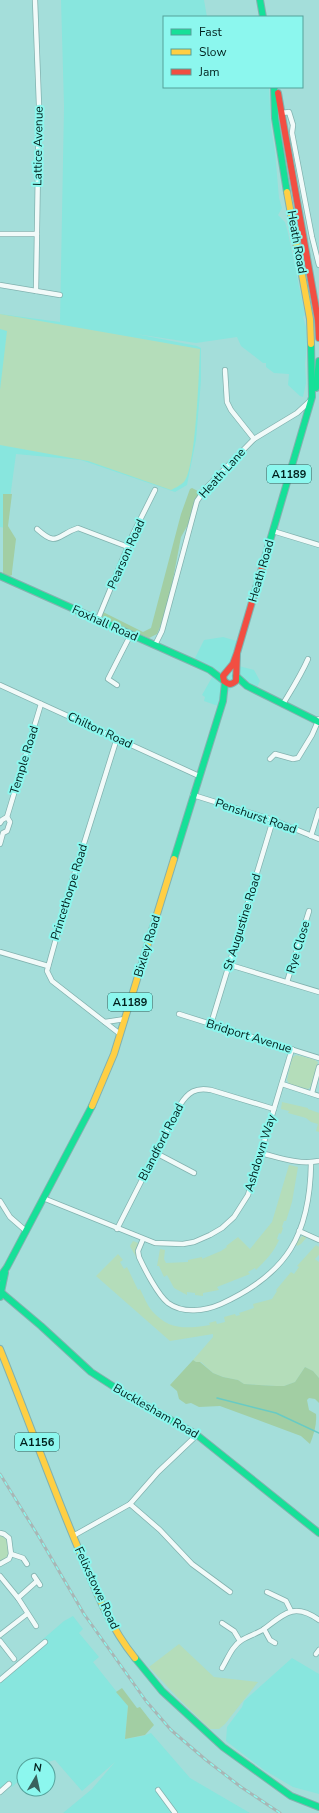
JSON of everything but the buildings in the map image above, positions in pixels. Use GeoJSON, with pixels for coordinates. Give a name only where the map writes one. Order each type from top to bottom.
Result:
{"type":"FeatureCollection","features":[{"type":"Feature","properties":{"kind":"main road"},"geometry":{"type":"LineString","coordinates":[[260,0],[263,16]]}},
{"type":"Feature","properties":{"kind":"main road","name":"Heath Road"},"geometry":{"type":"LineString","coordinates":[[275,88],[283,113],[305,267],[306,297],[311,336],[312,399]]}},
{"type":"Feature","properties":{"kind":"main road","name":"Heath Road"},"geometry":{"type":"LineString","coordinates":[[275,88],[275,118],[290,204],[318,320],[319,338]]}},
{"type":"Feature","properties":{"kind":"main road","name":"Heath Road"},"geometry":{"type":"LineString","coordinates":[[224,681],[226,672],[233,664],[237,653],[315,391],[319,361]]}},
{"type":"Feature","properties":{"kind":"main road","name":"Foxhall Road"},"geometry":{"type":"LineString","coordinates":[[0,576],[210,670],[224,681],[233,684]]}},
{"type":"Feature","properties":{"kind":"main road","name":"Heath Road"},"geometry":{"type":"LineString","coordinates":[[233,684],[236,675],[237,653]]}},
{"type":"Feature","properties":{"kind":"main road","name":"Foxhall Road"},"geometry":{"type":"LineString","coordinates":[[210,670],[232,672],[236,675]]}},
{"type":"Feature","properties":{"kind":"main road"},"geometry":{"type":"LineString","coordinates":[[236,675],[247,686]]}},
{"type":"Feature","properties":{"kind":"main road","name":"Bixley Road"},"geometry":{"type":"LineString","coordinates":[[223,701],[224,681]]}},
{"type":"Feature","properties":{"kind":"main road"},"geometry":{"type":"LineString","coordinates":[[233,684],[247,686],[319,720]]}},
{"type":"Feature","properties":{"kind":"main road","name":"Bixley Road"},"geometry":{"type":"LineString","coordinates":[[0,1277],[7,1267],[88,1114],[106,1074],[125,1019],[223,701],[233,684]]}},
{"type":"Feature","properties":{"kind":"main road","name":"Bixley Road"},"geometry":{"type":"LineString","coordinates":[[1,1293],[7,1267]]}},
{"type":"Feature","properties":{"kind":"main road","name":"Bucklesham Road"},"geometry":{"type":"LineString","coordinates":[[1,1293],[44,1328],[76,1360],[97,1376],[180,1423],[197,1435],[319,1533]]}},
{"type":"Feature","properties":{"kind":"main road","name":"Felixstowe Road"},"geometry":{"type":"LineString","coordinates":[[0,1349],[73,1536],[106,1612],[119,1636],[143,1670],[202,1730],[265,1778],[292,1796],[319,1807]]}},
{"type":"Feature","properties":{"kind":"main road","name":"Felixstowe Road"},"geometry":{"type":"LineString","coordinates":[[265,1778],[294,1793],[319,1801]]}},
{"type":"Feature","properties":{"kind":"main road"},"geometry":{"type":"LineString","coordinates":[[292,1796],[319,1812]]}},
{"type":"Feature","properties":{"kind":"street","name":"Lattice Avenue"},"geometry":{"type":"LineString","coordinates":[[35,0],[39,105],[36,291]]}},
{"type":"Feature","properties":{"kind":"street","name":"Heath Road"},"geometry":{"type":"LineString","coordinates":[[283,113],[290,113],[292,117],[292,133],[312,237],[319,265]]}},
{"type":"Feature","properties":{"kind":"street"},"geometry":{"type":"LineString","coordinates":[[0,234],[37,234]]}},
{"type":"Feature","properties":{"kind":"street"},"geometry":{"type":"LineString","coordinates":[[305,267],[319,265]]}},
{"type":"Feature","properties":{"kind":"street"},"geometry":{"type":"LineString","coordinates":[[0,285],[60,295]]}},
{"type":"Feature","properties":{"kind":"street"},"geometry":{"type":"LineString","coordinates":[[225,370],[227,402],[230,410],[254,439]]}},
{"type":"Feature","properties":{"kind":"street","name":"Heath Lane"},"geometry":{"type":"LineString","coordinates":[[155,645],[162,630],[197,501],[213,480],[254,439],[297,413],[312,399]]}},
{"type":"Feature","properties":{"kind":"street"},"geometry":{"type":"LineString","coordinates":[[297,413],[306,418]]}},
{"type":"Feature","properties":{"kind":"street","name":"Pearson Road"},"geometry":{"type":"LineString","coordinates":[[98,619],[128,548],[155,490]]}},
{"type":"Feature","properties":{"kind":"street"},"geometry":{"type":"LineString","coordinates":[[37,529],[48,539],[55,540],[78,528],[128,548]]}},
{"type":"Feature","properties":{"kind":"street"},"geometry":{"type":"LineString","coordinates":[[273,531],[319,545]]}},
{"type":"Feature","properties":{"kind":"street"},"geometry":{"type":"LineString","coordinates":[[117,685],[108,679],[131,634]]}},
{"type":"Feature","properties":{"kind":"street"},"geometry":{"type":"LineString","coordinates":[[284,704],[296,680],[301,676],[308,660]]}},
{"type":"Feature","properties":{"kind":"street","name":"Chilton Road"},"geometry":{"type":"LineString","coordinates":[[0,685],[199,776]]}},
{"type":"Feature","properties":{"kind":"street","name":"Temple Road"},"geometry":{"type":"LineString","coordinates":[[0,824],[2,820],[7,817],[42,704]]}},
{"type":"Feature","properties":{"kind":"street"},"geometry":{"type":"LineString","coordinates":[[270,759],[275,754],[293,759],[298,758],[312,736],[319,720]]}},
{"type":"Feature","properties":{"kind":"street","name":"Princethorpe Road"},"geometry":{"type":"LineString","coordinates":[[48,966],[70,888],[117,738]]}},
{"type":"Feature","properties":{"kind":"street","name":"Penshurst Road"},"geometry":{"type":"LineString","coordinates":[[193,795],[273,820],[319,839]]}},
{"type":"Feature","properties":{"kind":"street"},"geometry":{"type":"LineString","coordinates":[[311,836],[319,810]]}},
{"type":"Feature","properties":{"kind":"street","name":"Temple Road"},"geometry":{"type":"LineString","coordinates":[[0,844],[2,831],[7,831],[10,822],[7,817]]}},
{"type":"Feature","properties":{"kind":"street","name":"St Augustine Road"},"geometry":{"type":"LineString","coordinates":[[211,1024],[273,820]]}},
{"type":"Feature","properties":{"kind":"street","name":"Rye Close"},"geometry":{"type":"LineString","coordinates":[[287,982],[309,911]]}},
{"type":"Feature","properties":{"kind":"street"},"geometry":{"type":"LineString","coordinates":[[0,952],[48,966],[47,974],[52,981],[120,1034]]}},
{"type":"Feature","properties":{"kind":"street"},"geometry":{"type":"LineString","coordinates":[[230,965],[319,992]]}},
{"type":"Feature","properties":{"kind":"street","name":"Bridport Avenue"},"geometry":{"type":"LineString","coordinates":[[178,1014],[319,1058]]}},
{"type":"Feature","properties":{"kind":"street"},"geometry":{"type":"LineString","coordinates":[[105,1022],[125,1019]]}},
{"type":"Feature","properties":{"kind":"street","name":"Ashdown Way"},"geometry":{"type":"LineString","coordinates":[[43,1198],[142,1239],[164,1244],[183,1244],[203,1239],[222,1228],[234,1217],[248,1195],[292,1050]]}},
{"type":"Feature","properties":{"kind":"street"},"geometry":{"type":"LineString","coordinates":[[312,1093],[319,1067]]}},
{"type":"Feature","properties":{"kind":"street"},"geometry":{"type":"LineString","coordinates":[[282,1084],[319,1096]]}},
{"type":"Feature","properties":{"kind":"street","name":"Blandford Road"},"geometry":{"type":"LineString","coordinates":[[117,1229],[184,1097],[196,1089],[211,1090],[274,1110]]}},
{"type":"Feature","properties":{"kind":"street"},"geometry":{"type":"LineString","coordinates":[[156,1153],[194,1172]]}},
{"type":"Feature","properties":{"kind":"street"},"geometry":{"type":"LineString","coordinates":[[261,1153],[291,1162],[311,1163],[319,1161]]}},
{"type":"Feature","properties":{"kind":"street"},"geometry":{"type":"LineString","coordinates":[[142,1239],[138,1251],[138,1257],[162,1297],[168,1303],[177,1308],[199,1310],[216,1306],[236,1297],[262,1281],[287,1255],[299,1231],[310,1190],[311,1163]]}},
{"type":"Feature","properties":{"kind":"street"},"geometry":{"type":"LineString","coordinates":[[0,1201],[10,1217],[26,1231]]}},
{"type":"Feature","properties":{"kind":"street"},"geometry":{"type":"LineString","coordinates":[[299,1231],[319,1240]]}},
{"type":"Feature","properties":{"kind":"street"},"geometry":{"type":"LineString","coordinates":[[73,1536],[130,1504],[158,1472],[197,1435]]}},
{"type":"Feature","properties":{"kind":"street"},"geometry":{"type":"LineString","coordinates":[[130,1504],[160,1530],[192,1564],[230,1592]]}},
{"type":"Feature","properties":{"kind":"street"},"geometry":{"type":"LineString","coordinates":[[0,1533],[9,1538],[11,1554],[8,1559],[0,1564]]}},
{"type":"Feature","properties":{"kind":"street"},"geometry":{"type":"LineString","coordinates":[[11,1554],[22,1558],[27,1564]]}},
{"type":"Feature","properties":{"kind":"street"},"geometry":{"type":"LineString","coordinates":[[0,1576],[18,1598],[36,1626]]}},
{"type":"Feature","properties":{"kind":"street"},"geometry":{"type":"LineString","coordinates":[[18,1598],[38,1583],[34,1576]]}},
{"type":"Feature","properties":{"kind":"street"},"geometry":{"type":"LineString","coordinates":[[0,1586],[5,1582]]}},
{"type":"Feature","properties":{"kind":"street"},"geometry":{"type":"LineString","coordinates":[[267,1592],[286,1601],[291,1611]]}},
{"type":"Feature","properties":{"kind":"street"},"geometry":{"type":"LineString","coordinates":[[222,1668],[231,1651],[240,1641],[264,1629],[283,1614],[291,1611],[305,1612],[319,1620]]}},
{"type":"Feature","properties":{"kind":"street"},"geometry":{"type":"LineString","coordinates":[[0,1635],[27,1614]]}},
{"type":"Feature","properties":{"kind":"street"},"geometry":{"type":"LineString","coordinates":[[222,1622],[234,1631],[240,1641]]}},
{"type":"Feature","properties":{"kind":"street"},"geometry":{"type":"LineString","coordinates":[[264,1629],[270,1640],[275,1644]]}},
{"type":"Feature","properties":{"kind":"street"},"geometry":{"type":"LineString","coordinates":[[0,1641],[14,1659]]}},
{"type":"Feature","properties":{"kind":"street"},"geometry":{"type":"LineString","coordinates":[[0,1680],[45,1642]]}},
{"type":"Feature","properties":{"kind":"street"},"geometry":{"type":"LineString","coordinates":[[0,1792],[9,1784]]}},
{"type":"Feature","properties":{"kind":"street"},"geometry":{"type":"LineString","coordinates":[[158,1790],[175,1813]]}},
{"type":"Feature","properties":{"kind":"shaded area"},"geometry":{"type":"Polygon","coordinates":[[[61,0],[204,0],[207,16],[163,16],[163,88],[269,88],[271,128],[275,152],[279,198],[282,208],[278,215],[285,222],[288,233],[305,315],[303,317],[306,327],[307,343],[305,364],[306,383],[303,397],[300,396],[288,385],[289,374],[274,373],[266,367],[266,363],[263,363],[241,346],[237,337],[196,343],[136,334],[201,348],[201,381],[196,440],[187,485],[175,492],[81,460],[16,454],[6,528],[0,527],[0,314],[60,322],[64,106],[61,0]]]}},
{"type":"Feature","properties":{"kind":"shaded area"},"geometry":{"type":"Polygon","coordinates":[[[0,314],[200,349],[194,440],[188,473],[184,482],[171,490],[88,461],[0,445],[0,390],[7,331],[0,329],[0,314]]]}},
{"type":"Feature","properties":{"kind":"shaded area"},"geometry":{"type":"Polygon","coordinates":[[[192,488],[198,491],[199,494],[190,521],[181,537],[170,595],[164,618],[157,634],[149,638],[101,617],[103,612],[143,632],[151,628],[181,514],[190,489],[192,488]]]}},
{"type":"Feature","properties":{"kind":"shaded area"},"geometry":{"type":"Polygon","coordinates":[[[3,494],[12,494],[8,526],[16,539],[12,575],[7,577],[3,576],[3,494]]]}},
{"type":"Feature","properties":{"kind":"shaded area"},"geometry":{"type":"Polygon","coordinates":[[[223,637],[240,642],[235,665],[254,670],[260,681],[255,691],[236,681],[223,701],[221,707],[204,701],[205,697],[202,695],[215,672],[193,662],[204,640],[223,637]]]}},
{"type":"Feature","properties":{"kind":"shaded area"},"geometry":{"type":"Polygon","coordinates":[[[296,1055],[313,1059],[318,1062],[312,1086],[308,1089],[290,1085],[287,1080],[292,1058],[296,1055]]]}},
{"type":"Feature","properties":{"kind":"shaded area"},"geometry":{"type":"Polygon","coordinates":[[[282,1102],[308,1108],[319,1113],[319,1132],[316,1131],[318,1124],[281,1109],[282,1102]]]}},
{"type":"Feature","properties":{"kind":"shaded area"},"geometry":{"type":"Polygon","coordinates":[[[289,1165],[298,1167],[292,1202],[286,1221],[284,1221],[281,1234],[279,1233],[277,1239],[279,1240],[263,1263],[256,1270],[255,1268],[248,1272],[250,1274],[217,1287],[219,1290],[203,1293],[203,1296],[187,1292],[187,1295],[174,1288],[167,1275],[164,1277],[159,1266],[157,1266],[160,1249],[165,1250],[164,1259],[166,1263],[188,1262],[188,1260],[202,1257],[202,1259],[221,1251],[238,1237],[250,1249],[272,1222],[289,1165]]]}},
{"type":"Feature","properties":{"kind":"shaded area"},"geometry":{"type":"Polygon","coordinates":[[[303,1236],[307,1237],[297,1246],[296,1243],[298,1239],[303,1236]]]}},
{"type":"Feature","properties":{"kind":"shaded area"},"geometry":{"type":"Polygon","coordinates":[[[133,1241],[138,1243],[136,1257],[130,1246],[133,1241]]]}},
{"type":"Feature","properties":{"kind":"shaded area"},"geometry":{"type":"Polygon","coordinates":[[[316,1245],[319,1247],[319,1255],[315,1259],[319,1262],[319,1378],[313,1371],[305,1367],[295,1382],[284,1386],[244,1384],[238,1380],[213,1373],[201,1362],[196,1362],[193,1360],[213,1337],[213,1334],[170,1341],[96,1276],[118,1254],[123,1260],[120,1262],[124,1269],[127,1267],[138,1290],[140,1289],[152,1311],[158,1317],[171,1325],[178,1327],[210,1325],[209,1323],[216,1321],[217,1324],[225,1322],[224,1317],[235,1314],[236,1316],[240,1315],[239,1313],[254,1308],[253,1304],[272,1299],[277,1291],[276,1290],[291,1272],[294,1274],[299,1267],[297,1266],[316,1245]]]}},
{"type":"Feature","properties":{"kind":"shaded area"},"geometry":{"type":"Polygon","coordinates":[[[193,1360],[200,1362],[213,1373],[238,1380],[244,1384],[284,1386],[295,1382],[305,1367],[313,1371],[319,1378],[319,1403],[315,1399],[309,1398],[307,1400],[309,1410],[316,1414],[315,1429],[310,1444],[301,1436],[220,1406],[199,1407],[191,1403],[186,1404],[179,1399],[177,1391],[170,1385],[193,1360]]]}},
{"type":"Feature","properties":{"kind":"shaded area"},"geometry":{"type":"Polygon","coordinates":[[[0,1533],[9,1538],[11,1554],[0,1564],[0,1533]]]}},
{"type":"Feature","properties":{"kind":"shaded area"},"geometry":{"type":"Polygon","coordinates":[[[73,1616],[83,1629],[79,1633],[99,1657],[93,1662],[128,1706],[125,1739],[151,1733],[190,1778],[250,1813],[63,1813],[92,1789],[115,1762],[82,1791],[56,1761],[56,1757],[16,1757],[16,1783],[12,1787],[9,1784],[0,1792],[0,1680],[45,1642],[42,1640],[64,1621],[73,1616]]]}},
{"type":"Feature","properties":{"kind":"shaded area"},"geometry":{"type":"Polygon","coordinates":[[[179,1644],[214,1677],[258,1682],[225,1724],[219,1729],[210,1729],[149,1667],[179,1644]]]}},
{"type":"Feature","properties":{"kind":"shaded area"},"geometry":{"type":"Polygon","coordinates":[[[292,1658],[319,1674],[319,1794],[293,1787],[264,1770],[226,1741],[227,1727],[242,1707],[244,1701],[292,1658]]]}},
{"type":"Feature","properties":{"kind":"shaded area"},"geometry":{"type":"Polygon","coordinates":[[[122,1688],[137,1708],[140,1707],[154,1725],[145,1735],[125,1739],[128,1706],[116,1692],[122,1688]]]}},
{"type":"Feature","properties":{"kind":"waterway"},"geometry":{"type":"LineString","coordinates":[[217,1398],[276,1413],[319,1433]]}},
{"type":"Feature","properties":{"kind":"railway"},"geometry":{"type":"LineString","coordinates":[[0,1474],[84,1614],[146,1701],[171,1730],[206,1760],[241,1787],[280,1813]]}},
{"type":"Feature","properties":{"kind":"traffic: fast"},"geometry":{"type":"LineString","coordinates":[[260,0],[263,16]]}},
{"type":"Feature","properties":{"kind":"traffic: fast"},"geometry":{"type":"LineString","coordinates":[[274,88],[275,118],[287,192]]}},
{"type":"Feature","properties":{"kind":"traffic: fast"},"geometry":{"type":"LineString","coordinates":[[262,568],[312,397],[311,344]]}},
{"type":"Feature","properties":{"kind":"traffic: fast"},"geometry":{"type":"LineString","coordinates":[[316,388],[319,361]]}},
{"type":"Feature","properties":{"kind":"traffic: fast"},"geometry":{"type":"LineString","coordinates":[[0,576],[195,663],[210,670],[223,680]]}},
{"type":"Feature","properties":{"kind":"traffic: fast"},"geometry":{"type":"LineString","coordinates":[[236,676],[247,686],[319,722]]}},
{"type":"Feature","properties":{"kind":"traffic: fast"},"geometry":{"type":"LineString","coordinates":[[174,859],[223,701],[225,682]]}},
{"type":"Feature","properties":{"kind":"traffic: fast"},"geometry":{"type":"LineString","coordinates":[[0,1277],[7,1267],[92,1106]]}},
{"type":"Feature","properties":{"kind":"traffic: fast"},"geometry":{"type":"LineString","coordinates":[[0,1297],[5,1273]]}},
{"type":"Feature","properties":{"kind":"traffic: fast"},"geometry":{"type":"LineString","coordinates":[[2,1293],[41,1326],[91,1372],[122,1392],[197,1435],[319,1533]]}},
{"type":"Feature","properties":{"kind":"traffic: fast"},"geometry":{"type":"LineString","coordinates":[[135,1658],[162,1691],[223,1747],[291,1796],[319,1807]]}},
{"type":"Feature","properties":{"kind":"traffic: slow"},"geometry":{"type":"LineString","coordinates":[[287,192],[310,319],[311,344]]}},
{"type":"Feature","properties":{"kind":"traffic: slow"},"geometry":{"type":"LineString","coordinates":[[92,1106],[114,1054],[174,859]]}},
{"type":"Feature","properties":{"kind":"traffic: slow"},"geometry":{"type":"LineString","coordinates":[[0,1349],[96,1592],[117,1633],[135,1658]]}},
{"type":"Feature","properties":{"kind":"traffic: jam"},"geometry":{"type":"LineString","coordinates":[[278,93],[318,320],[319,338]]}},
{"type":"Feature","properties":{"kind":"traffic: jam"},"geometry":{"type":"LineString","coordinates":[[237,653],[236,681],[229,684],[224,681],[223,676],[233,664],[237,653],[262,568]]}}]}
